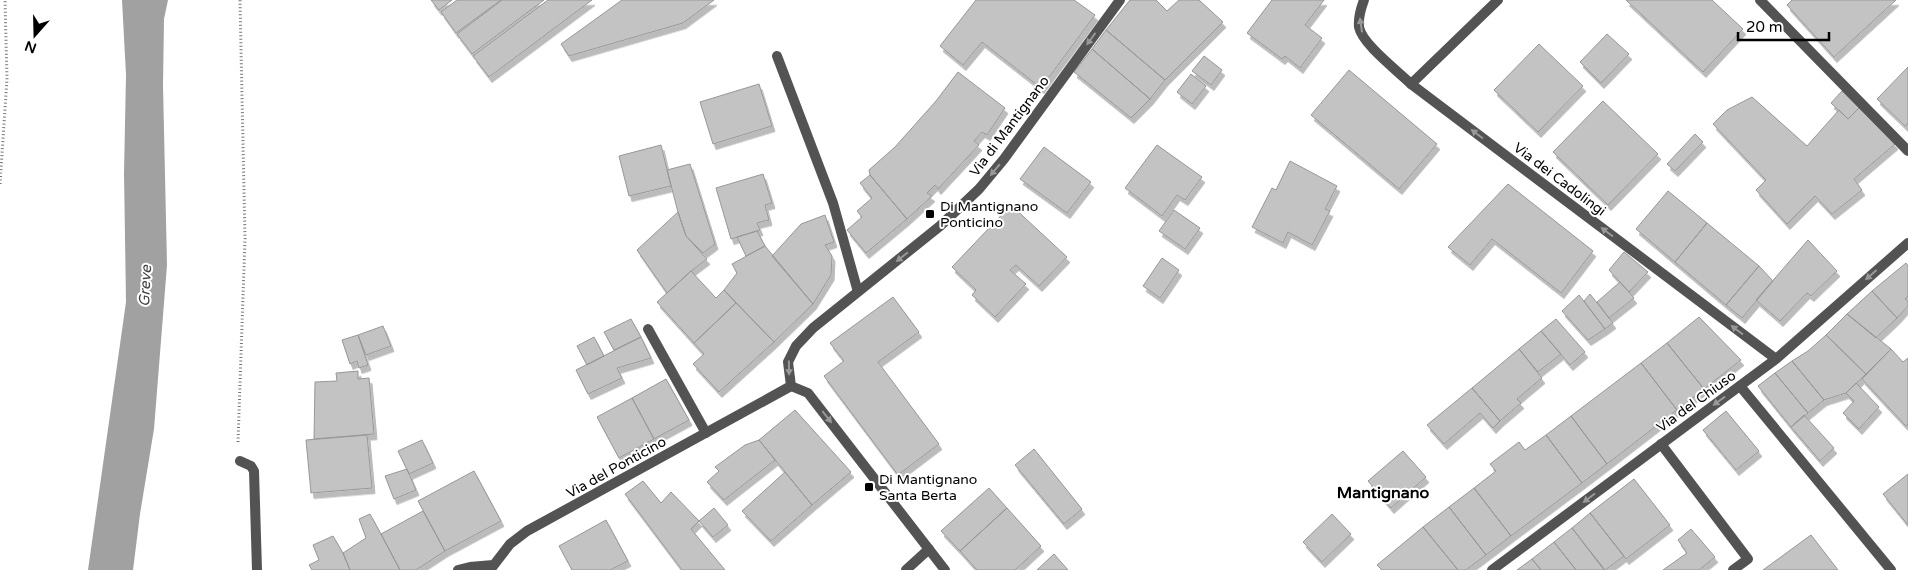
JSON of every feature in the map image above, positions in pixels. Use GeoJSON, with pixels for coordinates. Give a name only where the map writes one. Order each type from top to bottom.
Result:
{"type":"FeatureCollection","features":[{"type":"Feature","properties":{"kind":"street","name":"Via di Mantignano"},"geometry":{"type":"LineString","coordinates":[[790,386],[788,362],[796,346],[813,328],[940,226],[979,189],[1004,159],[1120,0]]}},
{"type":"Feature","properties":{"kind":"street","name":"Via dei Cadolingi"},"geometry":{"type":"LineString","coordinates":[[1364,0],[1360,12],[1359,28],[1365,39],[1411,84],[1776,359]]}},
{"type":"Feature","properties":{"kind":"street"},"geometry":{"type":"LineString","coordinates":[[1411,84],[1498,0]]}},
{"type":"Feature","properties":{"kind":"street"},"geometry":{"type":"LineString","coordinates":[[1760,0],[1908,150]]}},
{"type":"Feature","properties":{"kind":"street"},"geometry":{"type":"LineString","coordinates":[[777,56],[833,203],[858,292]]}},
{"type":"Feature","properties":{"kind":"street","name":"Via del Chiuso"},"geometry":{"type":"LineString","coordinates":[[1492,570],[1776,359],[1908,243]]}},
{"type":"Feature","properties":{"kind":"street"},"geometry":{"type":"LineString","coordinates":[[648,329],[706,433]]}},
{"type":"Feature","properties":{"kind":"street"},"geometry":{"type":"LineString","coordinates":[[790,386],[808,393],[945,570]]}},
{"type":"Feature","properties":{"kind":"street","name":"Via del Ponticino"},"geometry":{"type":"LineString","coordinates":[[458,570],[470,566],[491,567],[510,544],[527,531],[790,386]]}},
{"type":"Feature","properties":{"kind":"street"},"geometry":{"type":"LineString","coordinates":[[1740,386],[1891,570]]}},
{"type":"Feature","properties":{"kind":"street"},"geometry":{"type":"LineString","coordinates":[[1661,444],[1748,559],[1733,570]]}},
{"type":"Feature","properties":{"kind":"street"},"geometry":{"type":"LineString","coordinates":[[239,456],[254,471],[257,570]]}},
{"type":"Feature","properties":{"kind":"street"},"geometry":{"type":"LineString","coordinates":[[906,570],[929,549]]}},
{"type":"Feature","properties":{"kind":"path"},"geometry":{"type":"LineString","coordinates":[[0,184],[6,79],[4,0]]}},
{"type":"Feature","properties":{"kind":"path"},"geometry":{"type":"LineString","coordinates":[[239,456],[245,239],[240,0]]}},
{"type":"Feature","properties":{"kind":"water","name":"Greve"},"geometry":{"type":"Polygon","coordinates":[[[122,0],[168,0],[164,19],[163,85],[167,265],[154,429],[133,570],[88,570],[126,302],[124,173],[126,75],[122,0]]]}},
{"type":"Feature","properties":{"kind":"building"},"geometry":{"type":"Polygon","coordinates":[[[431,0],[452,0],[439,10],[431,0]]]}},
{"type":"Feature","properties":{"kind":"building"},"geometry":{"type":"Polygon","coordinates":[[[457,0],[501,0],[456,33],[441,12],[457,0]]]}},
{"type":"Feature","properties":{"kind":"building"},"geometry":{"type":"Polygon","coordinates":[[[502,0],[544,0],[472,54],[457,34],[502,0]]]}},
{"type":"Feature","properties":{"kind":"building"},"geometry":{"type":"Polygon","coordinates":[[[548,0],[592,0],[489,77],[473,56],[548,0]]]}},
{"type":"Feature","properties":{"kind":"building"},"geometry":{"type":"Polygon","coordinates":[[[622,0],[714,0],[683,23],[569,56],[561,44],[622,0]]]}},
{"type":"Feature","properties":{"kind":"building"},"geometry":{"type":"Polygon","coordinates":[[[976,0],[1074,0],[1095,15],[1041,88],[982,42],[963,65],[940,46],[976,0]]]}},
{"type":"Feature","properties":{"kind":"building"},"geometry":{"type":"Polygon","coordinates":[[[1130,0],[1156,0],[1167,11],[1179,0],[1199,0],[1223,22],[1165,80],[1106,30],[1130,0]]]}},
{"type":"Feature","properties":{"kind":"building"},"geometry":{"type":"Polygon","coordinates":[[[1272,0],[1324,0],[1305,25],[1322,38],[1300,68],[1285,56],[1282,59],[1247,33],[1272,0]]]}},
{"type":"Feature","properties":{"kind":"building"},"geometry":{"type":"Polygon","coordinates":[[[1626,0],[1712,0],[1743,29],[1703,72],[1626,0]]]}},
{"type":"Feature","properties":{"kind":"building"},"geometry":{"type":"Polygon","coordinates":[[[1792,0],[1896,0],[1834,57],[1787,5],[1792,0]]]}},
{"type":"Feature","properties":{"kind":"building"},"geometry":{"type":"Polygon","coordinates":[[[1106,30],[1165,80],[1150,99],[1092,49],[1106,30]]]}},
{"type":"Feature","properties":{"kind":"building"},"geometry":{"type":"Polygon","coordinates":[[[1607,34],[1629,54],[1601,83],[1580,62],[1607,34]]]}},
{"type":"Feature","properties":{"kind":"building"},"geometry":{"type":"Polygon","coordinates":[[[1539,44],[1583,86],[1538,132],[1494,90],[1539,44]]]}},
{"type":"Feature","properties":{"kind":"building"},"geometry":{"type":"Polygon","coordinates":[[[1092,49],[1150,99],[1131,118],[1074,72],[1092,49]]]}},
{"type":"Feature","properties":{"kind":"building"},"geometry":{"type":"Polygon","coordinates":[[[1204,56],[1222,70],[1211,85],[1192,71],[1204,56]]]}},
{"type":"Feature","properties":{"kind":"building"},"geometry":{"type":"Polygon","coordinates":[[[1908,67],[1908,123],[1905,126],[1877,99],[1908,67]]]}},
{"type":"Feature","properties":{"kind":"building"},"geometry":{"type":"Polygon","coordinates":[[[1349,70],[1437,144],[1399,189],[1311,115],[1349,70]]]}},
{"type":"Feature","properties":{"kind":"building"},"geometry":{"type":"Polygon","coordinates":[[[958,72],[1005,108],[987,135],[982,132],[974,141],[979,145],[938,189],[935,185],[927,193],[932,196],[907,219],[870,175],[869,170],[895,147],[936,101],[958,72]]]}},
{"type":"Feature","properties":{"kind":"building"},"geometry":{"type":"Polygon","coordinates":[[[1191,74],[1206,86],[1192,104],[1177,92],[1191,74]]]}},
{"type":"Feature","properties":{"kind":"building"},"geometry":{"type":"Polygon","coordinates":[[[759,84],[772,126],[713,144],[700,102],[759,84]]]}},
{"type":"Feature","properties":{"kind":"building"},"geometry":{"type":"Polygon","coordinates":[[[1842,91],[1859,108],[1848,119],[1831,103],[1842,91]]]}},
{"type":"Feature","properties":{"kind":"building"},"geometry":{"type":"Polygon","coordinates":[[[1752,97],[1807,146],[1839,110],[1848,119],[1859,108],[1895,144],[1854,179],[1862,190],[1832,214],[1815,196],[1787,224],[1756,190],[1766,180],[1713,124],[1727,110],[1752,97]]]}},
{"type":"Feature","properties":{"kind":"building"},"geometry":{"type":"Polygon","coordinates":[[[1603,101],[1658,154],[1608,205],[1553,152],[1603,101]]]}},
{"type":"Feature","properties":{"kind":"building"},"geometry":{"type":"Polygon","coordinates":[[[1695,134],[1703,142],[1675,171],[1667,164],[1695,134]]]}},
{"type":"Feature","properties":{"kind":"building"},"geometry":{"type":"Polygon","coordinates":[[[661,145],[671,186],[629,196],[619,156],[661,145]]]}},
{"type":"Feature","properties":{"kind":"building"},"geometry":{"type":"Polygon","coordinates":[[[1157,145],[1202,177],[1185,200],[1177,195],[1162,216],[1125,188],[1157,145]]]}},
{"type":"Feature","properties":{"kind":"building"},"geometry":{"type":"Polygon","coordinates":[[[1044,147],[1091,182],[1067,213],[1020,179],[1044,147]]]}},
{"type":"Feature","properties":{"kind":"building"},"geometry":{"type":"Polygon","coordinates":[[[1290,161],[1337,186],[1325,209],[1330,211],[1312,245],[1288,232],[1283,243],[1252,227],[1272,188],[1276,190],[1290,161]]]}},
{"type":"Feature","properties":{"kind":"building"},"geometry":{"type":"Polygon","coordinates":[[[690,164],[715,244],[703,253],[686,236],[667,170],[690,164]]]}},
{"type":"Feature","properties":{"kind":"building"},"geometry":{"type":"Polygon","coordinates":[[[763,174],[772,203],[765,205],[769,220],[757,223],[760,230],[731,239],[716,188],[763,174]]]}},
{"type":"Feature","properties":{"kind":"building"},"geometry":{"type":"Polygon","coordinates":[[[870,175],[907,219],[866,253],[847,230],[862,217],[857,211],[872,198],[860,183],[870,175]]]}},
{"type":"Feature","properties":{"kind":"building"},"geometry":{"type":"Polygon","coordinates":[[[1508,184],[1593,251],[1561,293],[1492,239],[1470,265],[1448,247],[1508,184]]]}},
{"type":"Feature","properties":{"kind":"building"},"geometry":{"type":"Polygon","coordinates":[[[1668,191],[1707,223],[1675,262],[1636,229],[1668,191]]]}},
{"type":"Feature","properties":{"kind":"building"},"geometry":{"type":"Polygon","coordinates":[[[1011,205],[1067,257],[1039,286],[1016,265],[1010,270],[1026,284],[995,317],[972,295],[976,290],[952,267],[1011,205]]]}},
{"type":"Feature","properties":{"kind":"building"},"geometry":{"type":"Polygon","coordinates":[[[1174,210],[1200,228],[1185,249],[1159,231],[1174,210]]]}},
{"type":"Feature","properties":{"kind":"building"},"geometry":{"type":"Polygon","coordinates":[[[678,212],[686,236],[707,259],[667,293],[637,250],[678,212]]]}},
{"type":"Feature","properties":{"kind":"building"},"geometry":{"type":"Polygon","coordinates":[[[825,215],[834,242],[825,245],[832,256],[831,275],[813,304],[772,256],[801,224],[825,215]]]}},
{"type":"Feature","properties":{"kind":"building"},"geometry":{"type":"Polygon","coordinates":[[[1707,223],[1759,266],[1726,305],[1675,262],[1707,223]]]}},
{"type":"Feature","properties":{"kind":"building"},"geometry":{"type":"Polygon","coordinates":[[[757,231],[765,246],[746,256],[737,237],[757,231]]]}},
{"type":"Feature","properties":{"kind":"building"},"geometry":{"type":"Polygon","coordinates":[[[1808,240],[1837,271],[1811,296],[1807,293],[1780,321],[1756,300],[1808,240]]]}},
{"type":"Feature","properties":{"kind":"building"},"geometry":{"type":"Polygon","coordinates":[[[765,246],[813,304],[774,342],[724,290],[737,273],[732,264],[765,246]]]}},
{"type":"Feature","properties":{"kind":"building"},"geometry":{"type":"Polygon","coordinates":[[[1624,252],[1648,272],[1629,292],[1609,270],[1624,252]]]}},
{"type":"Feature","properties":{"kind":"building"},"geometry":{"type":"Polygon","coordinates":[[[1162,258],[1179,270],[1160,298],[1143,286],[1162,258]]]}},
{"type":"Feature","properties":{"kind":"building"},"geometry":{"type":"Polygon","coordinates":[[[1906,263],[1908,266],[1908,296],[1905,299],[1908,301],[1908,306],[1897,318],[1872,291],[1906,263]]]}},
{"type":"Feature","properties":{"kind":"building"},"geometry":{"type":"Polygon","coordinates":[[[1759,266],[1773,281],[1742,318],[1726,305],[1759,266]]]}},
{"type":"Feature","properties":{"kind":"building"},"geometry":{"type":"Polygon","coordinates":[[[691,271],[716,298],[724,290],[736,303],[694,343],[657,302],[691,271]]]}},
{"type":"Feature","properties":{"kind":"building"},"geometry":{"type":"Polygon","coordinates":[[[1620,282],[1634,298],[1609,318],[1597,302],[1620,282]]]}},
{"type":"Feature","properties":{"kind":"building"},"geometry":{"type":"Polygon","coordinates":[[[1872,291],[1897,318],[1876,338],[1847,314],[1872,291]]]}},
{"type":"Feature","properties":{"kind":"building"},"geometry":{"type":"Polygon","coordinates":[[[1590,294],[1613,323],[1605,329],[1584,301],[1590,294]]]}},
{"type":"Feature","properties":{"kind":"building"},"geometry":{"type":"Polygon","coordinates":[[[1579,295],[1605,329],[1588,340],[1562,311],[1579,295]]]}},
{"type":"Feature","properties":{"kind":"building"},"geometry":{"type":"Polygon","coordinates":[[[893,297],[919,332],[878,362],[939,444],[898,475],[824,376],[844,361],[830,343],[893,297]]]}},
{"type":"Feature","properties":{"kind":"building"},"geometry":{"type":"Polygon","coordinates":[[[736,303],[774,342],[719,392],[693,364],[704,354],[694,343],[736,303]]]}},
{"type":"Feature","properties":{"kind":"building"},"geometry":{"type":"Polygon","coordinates":[[[1847,314],[1891,349],[1866,374],[1826,335],[1847,314]]]}},
{"type":"Feature","properties":{"kind":"building"},"geometry":{"type":"Polygon","coordinates":[[[1699,317],[1741,360],[1704,389],[1667,343],[1699,317]]]}},
{"type":"Feature","properties":{"kind":"building"},"geometry":{"type":"Polygon","coordinates":[[[631,319],[641,337],[614,350],[604,332],[631,319]]]}},
{"type":"Feature","properties":{"kind":"building"},"geometry":{"type":"Polygon","coordinates":[[[1556,319],[1585,352],[1570,365],[1541,331],[1556,319]]]}},
{"type":"Feature","properties":{"kind":"building"},"geometry":{"type":"Polygon","coordinates":[[[383,326],[391,346],[366,355],[358,335],[383,326]]]}},
{"type":"Feature","properties":{"kind":"building"},"geometry":{"type":"Polygon","coordinates":[[[1541,331],[1561,354],[1538,372],[1519,349],[1541,331]]]}},
{"type":"Feature","properties":{"kind":"building"},"geometry":{"type":"Polygon","coordinates":[[[358,335],[368,365],[359,368],[357,361],[350,364],[342,340],[358,335]]]}},
{"type":"Feature","properties":{"kind":"building"},"geometry":{"type":"Polygon","coordinates":[[[1826,335],[1866,374],[1846,393],[1824,400],[1792,361],[1808,351],[1826,335]]]}},
{"type":"Feature","properties":{"kind":"building"},"geometry":{"type":"Polygon","coordinates":[[[594,337],[604,356],[587,365],[577,346],[594,337]]]}},
{"type":"Feature","properties":{"kind":"building"},"geometry":{"type":"Polygon","coordinates":[[[641,337],[651,358],[617,368],[622,378],[588,394],[576,370],[641,337]]]}},
{"type":"Feature","properties":{"kind":"building"},"geometry":{"type":"Polygon","coordinates":[[[1667,343],[1704,389],[1677,410],[1641,363],[1667,343]]]}},
{"type":"Feature","properties":{"kind":"building"},"geometry":{"type":"Polygon","coordinates":[[[1519,349],[1542,378],[1517,399],[1521,403],[1500,421],[1472,388],[1519,349]]]}},
{"type":"Feature","properties":{"kind":"building"},"geometry":{"type":"Polygon","coordinates":[[[1891,349],[1903,362],[1908,358],[1908,424],[1906,426],[1862,379],[1891,349]]]}},
{"type":"Feature","properties":{"kind":"building"},"geometry":{"type":"Polygon","coordinates":[[[1792,361],[1824,400],[1808,413],[1775,373],[1792,361]]]}},
{"type":"Feature","properties":{"kind":"building"},"geometry":{"type":"Polygon","coordinates":[[[1641,363],[1677,410],[1607,464],[1571,416],[1641,363]]]}},
{"type":"Feature","properties":{"kind":"building"},"geometry":{"type":"Polygon","coordinates":[[[358,371],[358,379],[369,378],[374,434],[314,439],[315,382],[337,381],[336,373],[358,371]]]}},
{"type":"Feature","properties":{"kind":"building"},"geometry":{"type":"Polygon","coordinates":[[[1775,373],[1808,413],[1791,427],[1758,386],[1775,373]]]}},
{"type":"Feature","properties":{"kind":"building"},"geometry":{"type":"Polygon","coordinates":[[[666,379],[689,420],[654,439],[632,398],[666,379]]]}},
{"type":"Feature","properties":{"kind":"building"},"geometry":{"type":"Polygon","coordinates":[[[1856,383],[1879,407],[1859,429],[1843,413],[1854,401],[1846,393],[1856,383]]]}},
{"type":"Feature","properties":{"kind":"building"},"geometry":{"type":"Polygon","coordinates":[[[1472,388],[1500,421],[1493,428],[1480,413],[1444,444],[1427,425],[1472,388]]]}},
{"type":"Feature","properties":{"kind":"building"},"geometry":{"type":"Polygon","coordinates":[[[632,398],[654,439],[619,458],[597,417],[632,398]]]}},
{"type":"Feature","properties":{"kind":"building"},"geometry":{"type":"Polygon","coordinates":[[[795,410],[851,472],[812,505],[759,440],[795,410]]]}},
{"type":"Feature","properties":{"kind":"building"},"geometry":{"type":"Polygon","coordinates":[[[1726,411],[1759,451],[1736,470],[1703,430],[1726,411]]]}},
{"type":"Feature","properties":{"kind":"building"},"geometry":{"type":"Polygon","coordinates":[[[1804,415],[1834,448],[1820,461],[1791,427],[1804,415]]]}},
{"type":"Feature","properties":{"kind":"building"},"geometry":{"type":"Polygon","coordinates":[[[1571,416],[1607,464],[1582,483],[1546,435],[1571,416]]]}},
{"type":"Feature","properties":{"kind":"building"},"geometry":{"type":"Polygon","coordinates":[[[367,435],[372,488],[311,493],[306,440],[367,435]]]}},
{"type":"Feature","properties":{"kind":"building"},"geometry":{"type":"Polygon","coordinates":[[[1546,435],[1582,483],[1511,536],[1474,488],[1496,471],[1490,464],[1519,442],[1525,450],[1546,435]]]}},
{"type":"Feature","properties":{"kind":"building"},"geometry":{"type":"Polygon","coordinates":[[[422,440],[433,463],[409,474],[398,451],[422,440]]]}},
{"type":"Feature","properties":{"kind":"building"},"geometry":{"type":"Polygon","coordinates":[[[759,440],[775,460],[724,500],[707,482],[719,471],[715,467],[745,445],[759,440]]]}},
{"type":"Feature","properties":{"kind":"building"},"geometry":{"type":"Polygon","coordinates":[[[1034,449],[1082,509],[1064,524],[1015,465],[1034,449]]]}},
{"type":"Feature","properties":{"kind":"building"},"geometry":{"type":"Polygon","coordinates":[[[1403,451],[1426,477],[1391,508],[1368,481],[1403,451]]]}},
{"type":"Feature","properties":{"kind":"building"},"geometry":{"type":"Polygon","coordinates":[[[407,469],[416,490],[394,499],[385,476],[407,469]]]}},
{"type":"Feature","properties":{"kind":"building"},"geometry":{"type":"Polygon","coordinates":[[[474,471],[501,521],[445,551],[418,501],[474,471]]]}},
{"type":"Feature","properties":{"kind":"building"},"geometry":{"type":"Polygon","coordinates":[[[785,472],[812,505],[771,541],[742,511],[785,472]]]}},
{"type":"Feature","properties":{"kind":"building"},"geometry":{"type":"Polygon","coordinates":[[[1908,474],[1908,525],[1883,494],[1908,474]]]}},
{"type":"Feature","properties":{"kind":"building"},"geometry":{"type":"Polygon","coordinates":[[[1634,479],[1670,525],[1626,559],[1590,513],[1634,479]]]}},
{"type":"Feature","properties":{"kind":"building"},"geometry":{"type":"Polygon","coordinates":[[[643,481],[661,503],[671,492],[699,521],[691,529],[725,570],[682,570],[625,494],[643,481]]]}},
{"type":"Feature","properties":{"kind":"building"},"geometry":{"type":"Polygon","coordinates":[[[989,488],[1007,508],[960,551],[941,531],[989,488]]]}},
{"type":"Feature","properties":{"kind":"building"},"geometry":{"type":"Polygon","coordinates":[[[1474,488],[1511,536],[1486,555],[1449,507],[1474,488]]]}},
{"type":"Feature","properties":{"kind":"building"},"geometry":{"type":"Polygon","coordinates":[[[1449,507],[1486,555],[1466,570],[1458,570],[1423,527],[1449,507]]]}},
{"type":"Feature","properties":{"kind":"building"},"geometry":{"type":"Polygon","coordinates":[[[714,508],[728,525],[713,537],[699,521],[714,508]]]}},
{"type":"Feature","properties":{"kind":"building"},"geometry":{"type":"Polygon","coordinates":[[[1007,508],[1041,546],[1015,570],[977,570],[960,551],[1007,508]]]}},
{"type":"Feature","properties":{"kind":"building"},"geometry":{"type":"Polygon","coordinates":[[[423,511],[445,551],[416,570],[400,570],[381,534],[423,511]]]}},
{"type":"Feature","properties":{"kind":"building"},"geometry":{"type":"Polygon","coordinates":[[[1590,513],[1624,556],[1605,570],[1572,528],[1590,513]]]}},
{"type":"Feature","properties":{"kind":"building"},"geometry":{"type":"Polygon","coordinates":[[[370,514],[400,570],[350,570],[343,553],[366,538],[359,519],[370,514]]]}},
{"type":"Feature","properties":{"kind":"building"},"geometry":{"type":"Polygon","coordinates":[[[1332,514],[1351,534],[1322,562],[1303,542],[1332,514]]]}},
{"type":"Feature","properties":{"kind":"building"},"geometry":{"type":"Polygon","coordinates":[[[606,520],[628,561],[610,570],[572,570],[559,546],[606,520]]]}},
{"type":"Feature","properties":{"kind":"building"},"geometry":{"type":"Polygon","coordinates":[[[1423,527],[1458,570],[1382,570],[1377,565],[1423,527]]]}},
{"type":"Feature","properties":{"kind":"building"},"geometry":{"type":"Polygon","coordinates":[[[1572,528],[1604,570],[1576,570],[1554,542],[1572,528]]]}},
{"type":"Feature","properties":{"kind":"building"},"geometry":{"type":"Polygon","coordinates":[[[1691,529],[1715,557],[1699,570],[1663,570],[1687,553],[1678,540],[1691,529]]]}},
{"type":"Feature","properties":{"kind":"building"},"geometry":{"type":"Polygon","coordinates":[[[1811,535],[1838,570],[1763,570],[1811,535]]]}},
{"type":"Feature","properties":{"kind":"building"},"geometry":{"type":"Polygon","coordinates":[[[333,536],[350,570],[312,570],[309,565],[319,560],[313,545],[333,536]]]}},
{"type":"Feature","properties":{"kind":"building"},"geometry":{"type":"Polygon","coordinates":[[[1554,542],[1576,570],[1541,570],[1532,559],[1554,542]]]}},
{"type":"Feature","properties":{"kind":"building"},"geometry":{"type":"Polygon","coordinates":[[[1054,554],[1068,570],[1037,570],[1054,554]]]}},
{"type":"Feature","properties":{"kind":"building"},"geometry":{"type":"Polygon","coordinates":[[[1532,559],[1541,570],[1517,570],[1532,559]]]}},
{"type":"Feature","properties":{"kind":"place","name":"Di Mantignano Ponticino"},"geometry":{"type":"Point","coordinates":[930,214]}},
{"type":"Feature","properties":{"kind":"place","name":"Di Mantignano Santa Berta"},"geometry":{"type":"Point","coordinates":[869,487]}},
{"type":"Feature","properties":{"kind":"district","name":"Mantignano"},"geometry":{"type":"Point","coordinates":[1383,492]}}]}
